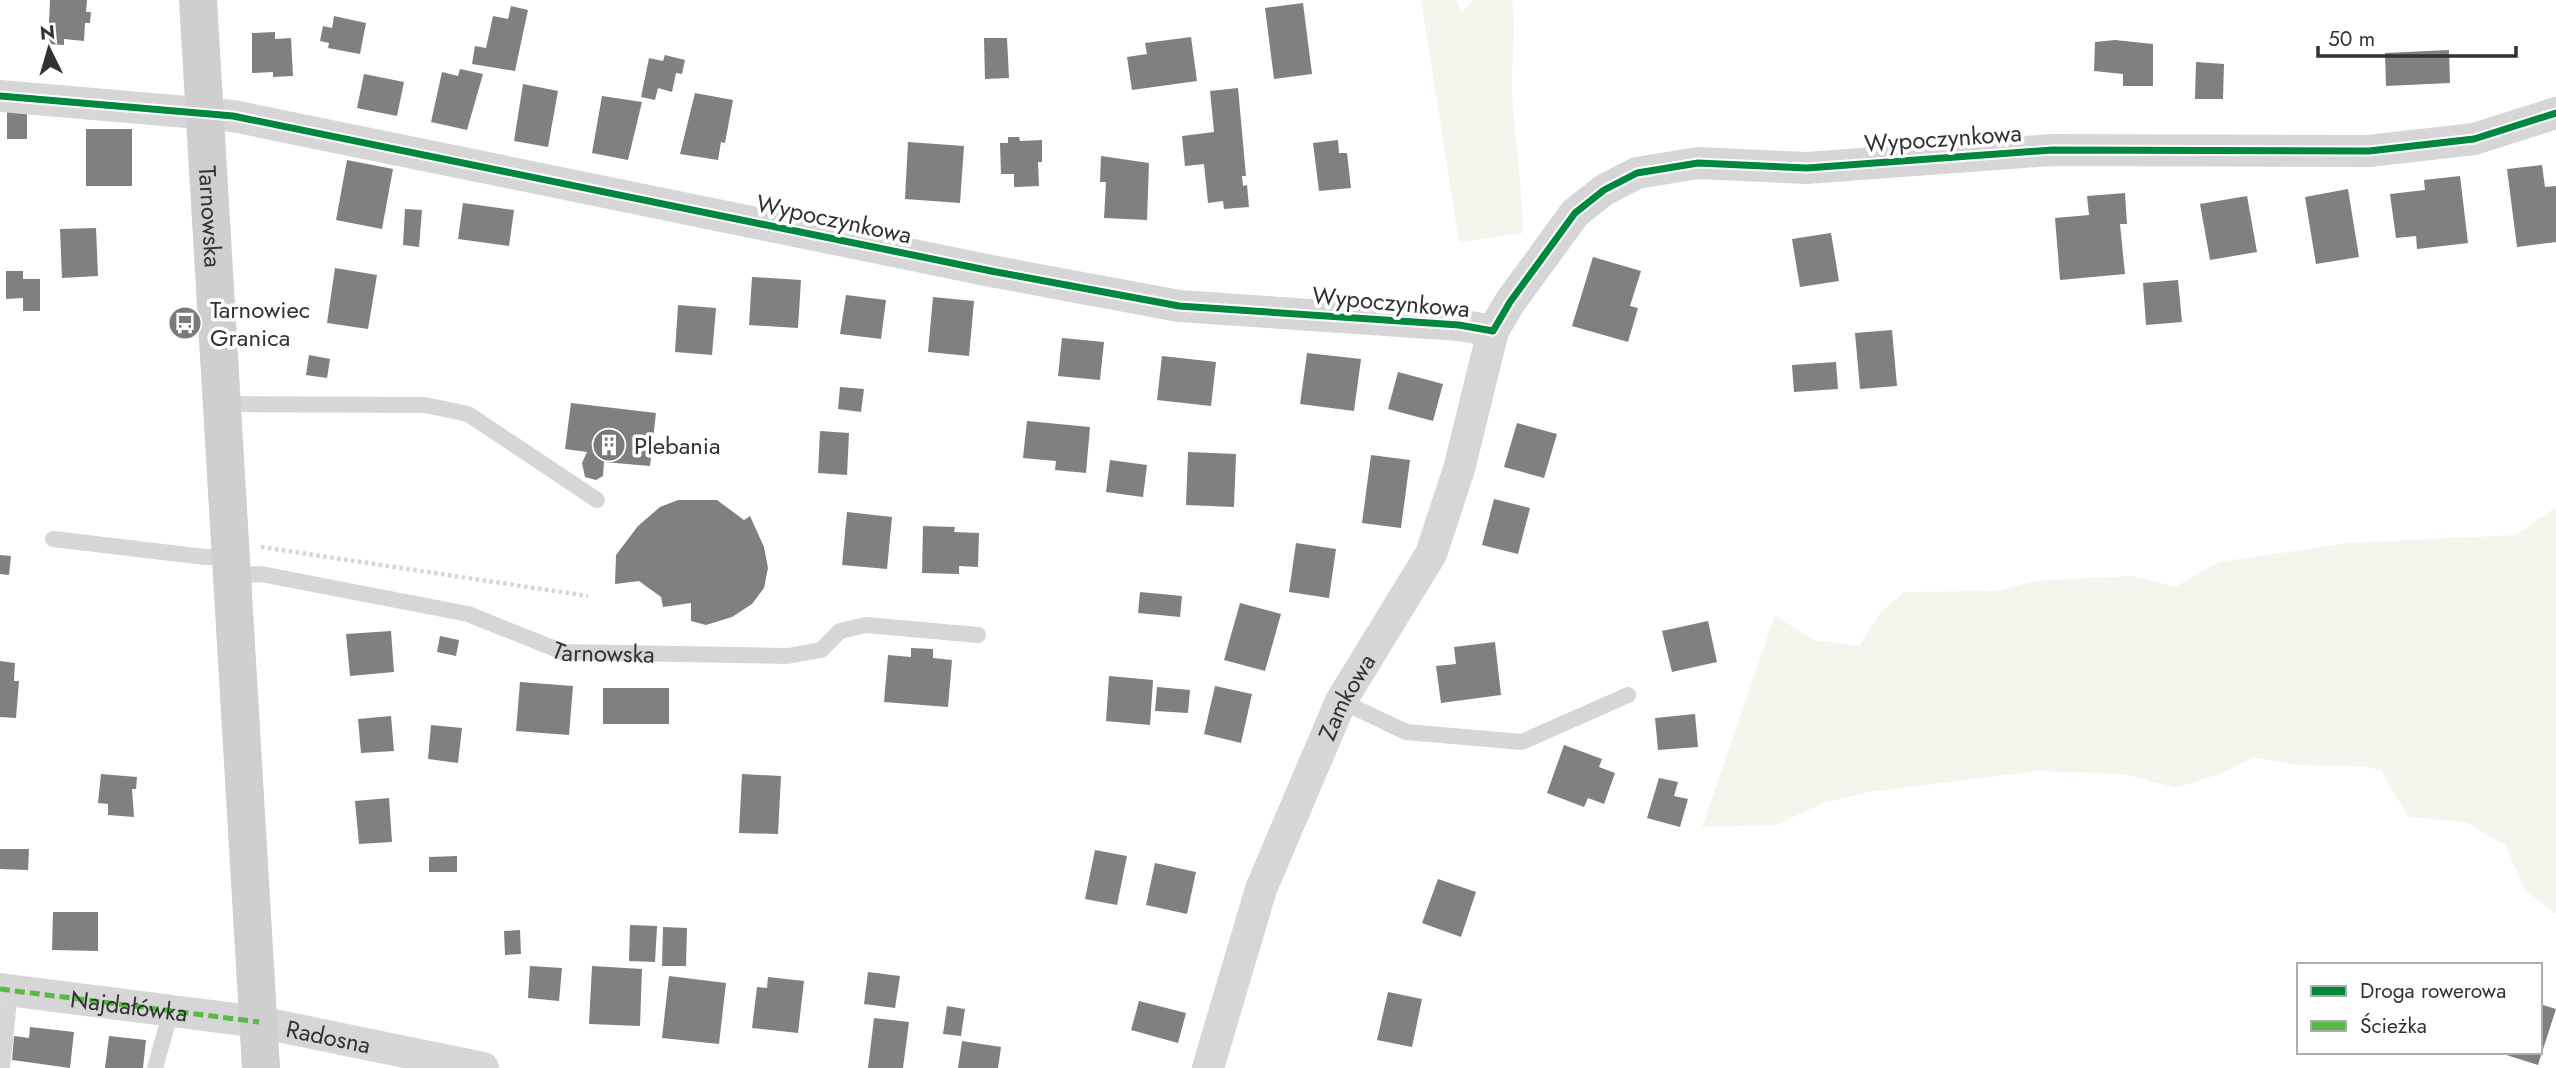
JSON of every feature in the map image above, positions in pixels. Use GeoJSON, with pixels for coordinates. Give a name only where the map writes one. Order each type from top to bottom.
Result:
{"type":"FeatureCollection","features":[{"type":"Feature","properties":{"kind":"main road","name":"Tarnowska"},"geometry":{"type":"LineString","coordinates":[[198,0],[221,404],[241,560],[261,1068]]}},
{"type":"Feature","properties":{"kind":"street","name":"Wypoczynkowa"},"geometry":{"type":"LineString","coordinates":[[0,96],[260,121],[991,271],[1179,306],[1459,325],[1493,331],[1510,302],[1575,213],[1604,190],[1637,173],[1698,163],[1807,168],[2052,150],[2369,151],[2474,139],[2556,113]]}},
{"type":"Feature","properties":{"kind":"street","name":"Zamkowa"},"geometry":{"type":"LineString","coordinates":[[1208,1068],[1261,889],[1341,701],[1431,554],[1459,468],[1493,331]]}},
{"type":"Feature","properties":{"kind":"street","name":"Najdałówka"},"geometry":{"type":"LineString","coordinates":[[5,990],[259,1022]]}},
{"type":"Feature","properties":{"kind":"street","name":"Radosna"},"geometry":{"type":"LineString","coordinates":[[259,1022],[483,1068]]}},
{"type":"Feature","properties":{"kind":"lane"},"geometry":{"type":"LineString","coordinates":[[221,404],[425,405],[453,409],[468,414],[597,500]]}},
{"type":"Feature","properties":{"kind":"lane"},"geometry":{"type":"LineString","coordinates":[[53,538],[241,560]]}},
{"type":"Feature","properties":{"kind":"lane","name":"Tarnowska"},"geometry":{"type":"LineString","coordinates":[[241,560],[261,574],[468,614],[564,652],[788,656],[821,650],[841,631],[866,625],[978,635]]}},
{"type":"Feature","properties":{"kind":"lane"},"geometry":{"type":"LineString","coordinates":[[1341,701],[1406,732],[1522,742],[1628,695]]}},
{"type":"Feature","properties":{"kind":"lane"},"geometry":{"type":"LineString","coordinates":[[2,1068],[5,990]]}},
{"type":"Feature","properties":{"kind":"lane"},"geometry":{"type":"LineString","coordinates":[[155,1068],[171,1011]]}},
{"type":"Feature","properties":{"kind":"path"},"geometry":{"type":"LineString","coordinates":[[241,560],[588,596]]}},
{"type":"Feature","properties":{"kind":"shaded area"},"geometry":{"type":"Polygon","coordinates":[[[1421,0],[1456,0],[1462,13],[1473,0],[1512,0],[1512,92],[1523,233],[1459,242],[1421,0]]]}},
{"type":"Feature","properties":{"kind":"shaded area"},"geometry":{"type":"Polygon","coordinates":[[[2556,507],[2556,914],[2525,891],[2506,846],[2466,822],[2408,817],[2381,770],[2363,766],[2297,765],[2254,757],[2220,774],[2175,788],[2124,774],[2038,771],[1868,792],[1823,803],[1776,825],[1702,827],[1775,615],[1813,640],[1859,646],[1880,613],[1904,592],[1996,591],[2035,581],[2133,576],[2175,587],[2219,562],[2349,543],[2516,535],[2556,507]]]}},
{"type":"Feature","properties":{"kind":"building"},"geometry":{"type":"Polygon","coordinates":[[[50,0],[87,0],[86,12],[91,12],[90,23],[85,23],[84,41],[64,39],[64,45],[48,44],[50,0]]]}},
{"type":"Feature","properties":{"kind":"building"},"geometry":{"type":"Polygon","coordinates":[[[1303,3],[1312,74],[1274,79],[1265,8],[1303,3]]]}},
{"type":"Feature","properties":{"kind":"building"},"geometry":{"type":"Polygon","coordinates":[[[511,6],[528,10],[515,71],[472,64],[475,46],[486,48],[493,16],[508,19],[511,6]]]}},
{"type":"Feature","properties":{"kind":"building"},"geometry":{"type":"Polygon","coordinates":[[[334,16],[366,23],[360,54],[328,48],[329,43],[320,41],[323,26],[332,28],[334,16]]]}},
{"type":"Feature","properties":{"kind":"building"},"geometry":{"type":"Polygon","coordinates":[[[275,32],[275,39],[291,38],[293,76],[273,77],[273,72],[252,73],[252,33],[275,32]]]}},
{"type":"Feature","properties":{"kind":"building"},"geometry":{"type":"Polygon","coordinates":[[[1191,37],[1197,81],[1132,90],[1127,57],[1147,54],[1145,43],[1191,37]]]}},
{"type":"Feature","properties":{"kind":"building"},"geometry":{"type":"Polygon","coordinates":[[[984,38],[1007,38],[1009,78],[985,79],[984,38]]]}},
{"type":"Feature","properties":{"kind":"building"},"geometry":{"type":"Polygon","coordinates":[[[2115,40],[2153,44],[2153,86],[2123,86],[2123,74],[2094,71],[2095,42],[2115,40]]]}},
{"type":"Feature","properties":{"kind":"building"},"geometry":{"type":"Polygon","coordinates":[[[2449,50],[2450,83],[2386,86],[2385,53],[2449,50]]]}},
{"type":"Feature","properties":{"kind":"building"},"geometry":{"type":"Polygon","coordinates":[[[665,55],[685,60],[682,74],[676,73],[672,92],[658,88],[655,100],[641,97],[649,58],[663,61],[665,55]]]}},
{"type":"Feature","properties":{"kind":"building"},"geometry":{"type":"Polygon","coordinates":[[[2196,62],[2224,64],[2223,99],[2195,99],[2196,62]]]}},
{"type":"Feature","properties":{"kind":"building"},"geometry":{"type":"Polygon","coordinates":[[[460,69],[483,74],[467,130],[431,122],[442,72],[458,76],[460,69]]]}},
{"type":"Feature","properties":{"kind":"building"},"geometry":{"type":"Polygon","coordinates":[[[364,74],[404,82],[397,116],[357,108],[364,74]]]}},
{"type":"Feature","properties":{"kind":"building"},"geometry":{"type":"Polygon","coordinates":[[[523,84],[558,91],[548,147],[514,141],[523,84]]]}},
{"type":"Feature","properties":{"kind":"building"},"geometry":{"type":"Polygon","coordinates":[[[1238,88],[1246,176],[1242,176],[1243,186],[1247,185],[1249,207],[1224,209],[1223,201],[1208,203],[1204,164],[1185,166],[1182,136],[1214,132],[1210,91],[1238,88]]]}},
{"type":"Feature","properties":{"kind":"building"},"geometry":{"type":"Polygon","coordinates":[[[695,93],[733,100],[725,143],[721,142],[718,160],[680,154],[695,93]]]}},
{"type":"Feature","properties":{"kind":"building"},"geometry":{"type":"Polygon","coordinates":[[[602,96],[642,102],[628,160],[592,153],[602,96]]]}},
{"type":"Feature","properties":{"kind":"building"},"geometry":{"type":"Polygon","coordinates":[[[7,108],[27,108],[27,139],[7,139],[7,108]]]}},
{"type":"Feature","properties":{"kind":"building"},"geometry":{"type":"Polygon","coordinates":[[[86,129],[132,129],[132,186],[86,186],[86,129]]]}},
{"type":"Feature","properties":{"kind":"building"},"geometry":{"type":"Polygon","coordinates":[[[1008,137],[1019,137],[1020,141],[1042,140],[1042,162],[1038,162],[1039,186],[1014,187],[1014,174],[1001,174],[1000,143],[1008,143],[1008,137]]]}},
{"type":"Feature","properties":{"kind":"building"},"geometry":{"type":"Polygon","coordinates":[[[1338,140],[1339,153],[1347,153],[1351,188],[1319,191],[1313,143],[1338,140]]]}},
{"type":"Feature","properties":{"kind":"building"},"geometry":{"type":"Polygon","coordinates":[[[908,142],[964,146],[960,203],[905,199],[908,142]]]}},
{"type":"Feature","properties":{"kind":"building"},"geometry":{"type":"Polygon","coordinates":[[[1101,156],[1149,163],[1147,220],[1104,218],[1106,182],[1100,182],[1101,156]]]}},
{"type":"Feature","properties":{"kind":"building"},"geometry":{"type":"Polygon","coordinates":[[[347,160],[393,169],[382,229],[336,220],[347,160]]]}},
{"type":"Feature","properties":{"kind":"building"},"geometry":{"type":"Polygon","coordinates":[[[2542,165],[2545,187],[2556,186],[2556,242],[2517,247],[2507,169],[2542,165]]]}},
{"type":"Feature","properties":{"kind":"building"},"geometry":{"type":"Polygon","coordinates":[[[2460,176],[2468,243],[2417,249],[2416,236],[2396,238],[2390,194],[2425,190],[2424,180],[2460,176]]]}},
{"type":"Feature","properties":{"kind":"building"},"geometry":{"type":"Polygon","coordinates":[[[2348,189],[2359,257],[2316,264],[2305,197],[2348,189]]]}},
{"type":"Feature","properties":{"kind":"building"},"geometry":{"type":"Polygon","coordinates":[[[2125,193],[2127,224],[2120,224],[2125,274],[2060,280],[2055,218],[2089,215],[2087,196],[2125,193]]]}},
{"type":"Feature","properties":{"kind":"building"},"geometry":{"type":"Polygon","coordinates":[[[2247,196],[2257,252],[2210,260],[2200,204],[2247,196]]]}},
{"type":"Feature","properties":{"kind":"building"},"geometry":{"type":"Polygon","coordinates":[[[463,203],[514,210],[509,246],[458,239],[463,203]]]}},
{"type":"Feature","properties":{"kind":"building"},"geometry":{"type":"Polygon","coordinates":[[[405,209],[422,210],[419,247],[403,245],[405,209]]]}},
{"type":"Feature","properties":{"kind":"building"},"geometry":{"type":"Polygon","coordinates":[[[96,228],[98,276],[62,278],[60,229],[96,228]]]}},
{"type":"Feature","properties":{"kind":"building"},"geometry":{"type":"Polygon","coordinates":[[[1831,233],[1839,281],[1800,287],[1792,239],[1831,233]]]}},
{"type":"Feature","properties":{"kind":"building"},"geometry":{"type":"Polygon","coordinates":[[[1593,257],[1641,271],[1630,306],[1638,308],[1628,342],[1572,326],[1593,257]]]}},
{"type":"Feature","properties":{"kind":"building"},"geometry":{"type":"Polygon","coordinates":[[[335,268],[377,275],[368,329],[327,323],[335,268]]]}},
{"type":"Feature","properties":{"kind":"building"},"geometry":{"type":"Polygon","coordinates":[[[6,271],[23,271],[23,279],[40,279],[40,311],[23,311],[23,298],[6,299],[6,271]]]}},
{"type":"Feature","properties":{"kind":"building"},"geometry":{"type":"Polygon","coordinates":[[[752,277],[801,280],[798,328],[749,325],[752,277]]]}},
{"type":"Feature","properties":{"kind":"building"},"geometry":{"type":"Polygon","coordinates":[[[2178,280],[2182,322],[2146,325],[2143,283],[2178,280]]]}},
{"type":"Feature","properties":{"kind":"building"},"geometry":{"type":"Polygon","coordinates":[[[846,295],[886,300],[881,339],[840,334],[846,295]]]}},
{"type":"Feature","properties":{"kind":"building"},"geometry":{"type":"Polygon","coordinates":[[[933,297],[974,301],[969,356],[928,352],[933,297]]]}},
{"type":"Feature","properties":{"kind":"building"},"geometry":{"type":"Polygon","coordinates":[[[678,305],[716,308],[712,355],[675,352],[678,305]]]}},
{"type":"Feature","properties":{"kind":"building"},"geometry":{"type":"Polygon","coordinates":[[[1892,330],[1897,386],[1860,389],[1855,333],[1892,330]]]}},
{"type":"Feature","properties":{"kind":"building"},"geometry":{"type":"Polygon","coordinates":[[[1062,338],[1104,342],[1100,380],[1058,376],[1062,338]]]}},
{"type":"Feature","properties":{"kind":"building"},"geometry":{"type":"Polygon","coordinates":[[[1307,353],[1361,359],[1354,411],[1300,404],[1307,353]]]}},
{"type":"Feature","properties":{"kind":"building"},"geometry":{"type":"Polygon","coordinates":[[[309,355],[330,359],[327,378],[306,375],[309,355]]]}},
{"type":"Feature","properties":{"kind":"building"},"geometry":{"type":"Polygon","coordinates":[[[1162,356],[1216,362],[1211,406],[1157,400],[1162,356]]]}},
{"type":"Feature","properties":{"kind":"building"},"geometry":{"type":"Polygon","coordinates":[[[1836,362],[1838,389],[1794,392],[1792,365],[1836,362]]]}},
{"type":"Feature","properties":{"kind":"building"},"geometry":{"type":"Polygon","coordinates":[[[1398,372],[1443,384],[1433,421],[1388,409],[1398,372]]]}},
{"type":"Feature","properties":{"kind":"building"},"geometry":{"type":"Polygon","coordinates":[[[840,387],[864,389],[861,412],[838,409],[840,387]]]}},
{"type":"Feature","properties":{"kind":"building","name":"Plebania"},"geometry":{"type":"Polygon","coordinates":[[[571,403],[656,413],[650,466],[604,462],[603,476],[596,480],[585,477],[582,463],[587,452],[565,449],[571,403]]]}},
{"type":"Feature","properties":{"kind":"building"},"geometry":{"type":"Polygon","coordinates":[[[1027,421],[1090,427],[1086,473],[1055,470],[1056,461],[1023,458],[1027,421]]]}},
{"type":"Feature","properties":{"kind":"building"},"geometry":{"type":"Polygon","coordinates":[[[1517,423],[1557,434],[1544,478],[1504,467],[1517,423]]]}},
{"type":"Feature","properties":{"kind":"building"},"geometry":{"type":"Polygon","coordinates":[[[820,431],[849,433],[847,475],[818,473],[820,431]]]}},
{"type":"Feature","properties":{"kind":"building"},"geometry":{"type":"Polygon","coordinates":[[[1188,452],[1236,454],[1234,507],[1186,505],[1188,452]]]}},
{"type":"Feature","properties":{"kind":"building"},"geometry":{"type":"Polygon","coordinates":[[[1371,455],[1410,460],[1401,528],[1362,523],[1371,455]]]}},
{"type":"Feature","properties":{"kind":"building"},"geometry":{"type":"Polygon","coordinates":[[[1110,460],[1147,465],[1143,497],[1106,492],[1110,460]]]}},
{"type":"Feature","properties":{"kind":"building"},"geometry":{"type":"Polygon","coordinates":[[[1494,499],[1530,508],[1518,554],[1482,545],[1494,499]]]}},
{"type":"Feature","properties":{"kind":"building"},"geometry":{"type":"Polygon","coordinates":[[[678,500],[717,500],[744,520],[750,516],[764,547],[768,568],[764,588],[752,604],[732,617],[706,625],[691,621],[691,603],[663,607],[661,597],[639,581],[615,584],[616,555],[638,526],[660,507],[678,500]]]}},
{"type":"Feature","properties":{"kind":"building"},"geometry":{"type":"Polygon","coordinates":[[[847,512],[892,517],[887,569],[842,565],[847,512]]]}},
{"type":"Feature","properties":{"kind":"building"},"geometry":{"type":"Polygon","coordinates":[[[923,526],[955,527],[954,532],[979,533],[978,567],[959,566],[959,574],[922,573],[923,526]]]}},
{"type":"Feature","properties":{"kind":"building"},"geometry":{"type":"Polygon","coordinates":[[[1296,543],[1336,549],[1329,598],[1289,592],[1296,543]]]}},
{"type":"Feature","properties":{"kind":"building"},"geometry":{"type":"Polygon","coordinates":[[[0,555],[11,556],[9,575],[0,574],[0,555]]]}},
{"type":"Feature","properties":{"kind":"building"},"geometry":{"type":"Polygon","coordinates":[[[1140,592],[1182,596],[1180,617],[1138,613],[1140,592]]]}},
{"type":"Feature","properties":{"kind":"building"},"geometry":{"type":"Polygon","coordinates":[[[1240,603],[1281,614],[1265,671],[1224,660],[1240,603]]]}},
{"type":"Feature","properties":{"kind":"building"},"geometry":{"type":"Polygon","coordinates":[[[1708,621],[1717,662],[1672,672],[1662,631],[1708,621]]]}},
{"type":"Feature","properties":{"kind":"building"},"geometry":{"type":"Polygon","coordinates":[[[391,631],[394,672],[350,676],[346,634],[391,631]]]}},
{"type":"Feature","properties":{"kind":"building"},"geometry":{"type":"Polygon","coordinates":[[[440,636],[459,640],[456,656],[437,652],[440,636]]]}},
{"type":"Feature","properties":{"kind":"building"},"geometry":{"type":"Polygon","coordinates":[[[1495,642],[1501,695],[1441,703],[1436,666],[1456,664],[1454,647],[1495,642]]]}},
{"type":"Feature","properties":{"kind":"building"},"geometry":{"type":"Polygon","coordinates":[[[911,648],[933,649],[933,658],[952,660],[948,707],[884,702],[888,655],[911,657],[911,648]]]}},
{"type":"Feature","properties":{"kind":"building"},"geometry":{"type":"Polygon","coordinates":[[[0,661],[15,663],[14,681],[19,681],[16,718],[0,717],[0,661]]]}},
{"type":"Feature","properties":{"kind":"building"},"geometry":{"type":"Polygon","coordinates":[[[1109,676],[1153,680],[1150,725],[1106,721],[1109,676]]]}},
{"type":"Feature","properties":{"kind":"building"},"geometry":{"type":"Polygon","coordinates":[[[520,682],[573,686],[569,735],[516,731],[520,682]]]}},
{"type":"Feature","properties":{"kind":"building"},"geometry":{"type":"Polygon","coordinates":[[[1215,686],[1252,694],[1241,743],[1204,734],[1215,686]]]}},
{"type":"Feature","properties":{"kind":"building"},"geometry":{"type":"Polygon","coordinates":[[[1157,687],[1190,690],[1188,713],[1155,711],[1157,687]]]}},
{"type":"Feature","properties":{"kind":"building"},"geometry":{"type":"Polygon","coordinates":[[[603,688],[669,688],[669,724],[603,724],[603,688]]]}},
{"type":"Feature","properties":{"kind":"building"},"geometry":{"type":"Polygon","coordinates":[[[1695,714],[1698,747],[1658,750],[1655,718],[1695,714]]]}},
{"type":"Feature","properties":{"kind":"building"},"geometry":{"type":"Polygon","coordinates":[[[391,716],[394,751],[361,753],[358,719],[391,716]]]}},
{"type":"Feature","properties":{"kind":"building"},"geometry":{"type":"Polygon","coordinates":[[[431,725],[462,728],[458,763],[428,759],[431,725]]]}},
{"type":"Feature","properties":{"kind":"building"},"geometry":{"type":"Polygon","coordinates":[[[1564,745],[1602,759],[1599,767],[1615,773],[1604,804],[1588,798],[1584,807],[1547,793],[1564,745]]]}},
{"type":"Feature","properties":{"kind":"building"},"geometry":{"type":"Polygon","coordinates":[[[101,774],[137,777],[136,789],[132,789],[134,817],[108,815],[108,804],[98,803],[101,774]]]}},
{"type":"Feature","properties":{"kind":"building"},"geometry":{"type":"Polygon","coordinates":[[[742,774],[781,776],[778,834],[739,833],[742,774]]]}},
{"type":"Feature","properties":{"kind":"building"},"geometry":{"type":"Polygon","coordinates":[[[1659,778],[1678,782],[1674,796],[1688,799],[1680,827],[1647,818],[1659,778]]]}},
{"type":"Feature","properties":{"kind":"building"},"geometry":{"type":"Polygon","coordinates":[[[389,798],[392,842],[359,844],[355,801],[389,798]]]}},
{"type":"Feature","properties":{"kind":"building"},"geometry":{"type":"Polygon","coordinates":[[[0,849],[29,849],[28,870],[0,869],[0,849]]]}},
{"type":"Feature","properties":{"kind":"building"},"geometry":{"type":"Polygon","coordinates":[[[1095,850],[1127,856],[1117,905],[1085,899],[1095,850]]]}},
{"type":"Feature","properties":{"kind":"building"},"geometry":{"type":"Polygon","coordinates":[[[457,856],[457,872],[429,872],[429,857],[457,856]]]}},
{"type":"Feature","properties":{"kind":"building"},"geometry":{"type":"Polygon","coordinates":[[[1155,863],[1196,872],[1187,914],[1146,905],[1155,863]]]}},
{"type":"Feature","properties":{"kind":"building"},"geometry":{"type":"Polygon","coordinates":[[[1438,879],[1476,892],[1461,937],[1422,923],[1438,879]]]}},
{"type":"Feature","properties":{"kind":"building"},"geometry":{"type":"Polygon","coordinates":[[[53,912],[98,912],[98,951],[52,950],[53,912]]]}},
{"type":"Feature","properties":{"kind":"building"},"geometry":{"type":"Polygon","coordinates":[[[630,925],[657,926],[655,962],[629,961],[630,925]]]}},
{"type":"Feature","properties":{"kind":"building"},"geometry":{"type":"Polygon","coordinates":[[[663,927],[687,928],[686,966],[662,966],[663,927]]]}},
{"type":"Feature","properties":{"kind":"building"},"geometry":{"type":"Polygon","coordinates":[[[520,930],[521,954],[505,955],[504,931],[520,930]]]}},
{"type":"Feature","properties":{"kind":"building"},"geometry":{"type":"Polygon","coordinates":[[[530,966],[562,968],[559,1001],[528,998],[530,966]]]}},
{"type":"Feature","properties":{"kind":"building"},"geometry":{"type":"Polygon","coordinates":[[[592,966],[642,969],[640,1026],[589,1024],[592,966]]]}},
{"type":"Feature","properties":{"kind":"building"},"geometry":{"type":"Polygon","coordinates":[[[868,972],[900,976],[895,1008],[864,1004],[868,972]]]}},
{"type":"Feature","properties":{"kind":"building"},"geometry":{"type":"Polygon","coordinates":[[[669,976],[726,983],[719,1044],[662,1038],[669,976]]]}},
{"type":"Feature","properties":{"kind":"building"},"geometry":{"type":"Polygon","coordinates":[[[768,977],[804,981],[798,1033],[752,1028],[757,987],[767,988],[768,977]]]}},
{"type":"Feature","properties":{"kind":"building"},"geometry":{"type":"Polygon","coordinates":[[[1388,992],[1422,999],[1412,1047],[1377,1040],[1388,992]]]}},
{"type":"Feature","properties":{"kind":"building"},"geometry":{"type":"Polygon","coordinates":[[[1139,1001],[1186,1013],[1178,1043],[1131,1030],[1139,1001]]]}},
{"type":"Feature","properties":{"kind":"building"},"geometry":{"type":"Polygon","coordinates":[[[2542,1005],[2556,1009],[2542,1053],[2542,1005]]]}},
{"type":"Feature","properties":{"kind":"building"},"geometry":{"type":"Polygon","coordinates":[[[947,1006],[965,1009],[961,1036],[943,1034],[947,1006]]]}},
{"type":"Feature","properties":{"kind":"building"},"geometry":{"type":"Polygon","coordinates":[[[874,1018],[909,1022],[903,1068],[868,1068],[874,1018]]]}},
{"type":"Feature","properties":{"kind":"building"},"geometry":{"type":"Polygon","coordinates":[[[30,1027],[74,1032],[70,1068],[12,1060],[14,1036],[29,1038],[30,1027]]]}},
{"type":"Feature","properties":{"kind":"building"},"geometry":{"type":"Polygon","coordinates":[[[109,1036],[146,1040],[143,1068],[105,1068],[109,1036]]]}},
{"type":"Feature","properties":{"kind":"building"},"geometry":{"type":"Polygon","coordinates":[[[962,1041],[1001,1047],[998,1068],[958,1068],[962,1041]]]}},
{"type":"Feature","properties":{"kind":"building"},"geometry":{"type":"Polygon","coordinates":[[[2503,1054],[2542,1054],[2538,1065],[2503,1054]]]}},
{"type":"Feature","properties":{"kind":"marked path"},"geometry":{"type":"LineString","coordinates":[[0,989],[259,1022]]}},
{"type":"Feature","properties":{"kind":"cycle path"},"geometry":{"type":"LineString","coordinates":[[0,96],[233,116],[991,271],[1179,306],[1459,325],[1493,331],[1510,302],[1575,213],[1604,190],[1637,173],[1698,163],[1807,168],[2052,150],[2369,151],[2474,139],[2556,113]]}},
{"type":"Feature","properties":{"kind":"place","name":"Tarnowiec Granica"},"geometry":{"type":"Point","coordinates":[185,323]}},
{"type":"Feature","properties":{"kind":"place","name":"Plebania"},"geometry":{"type":"Point","coordinates":[609,445]}}]}
